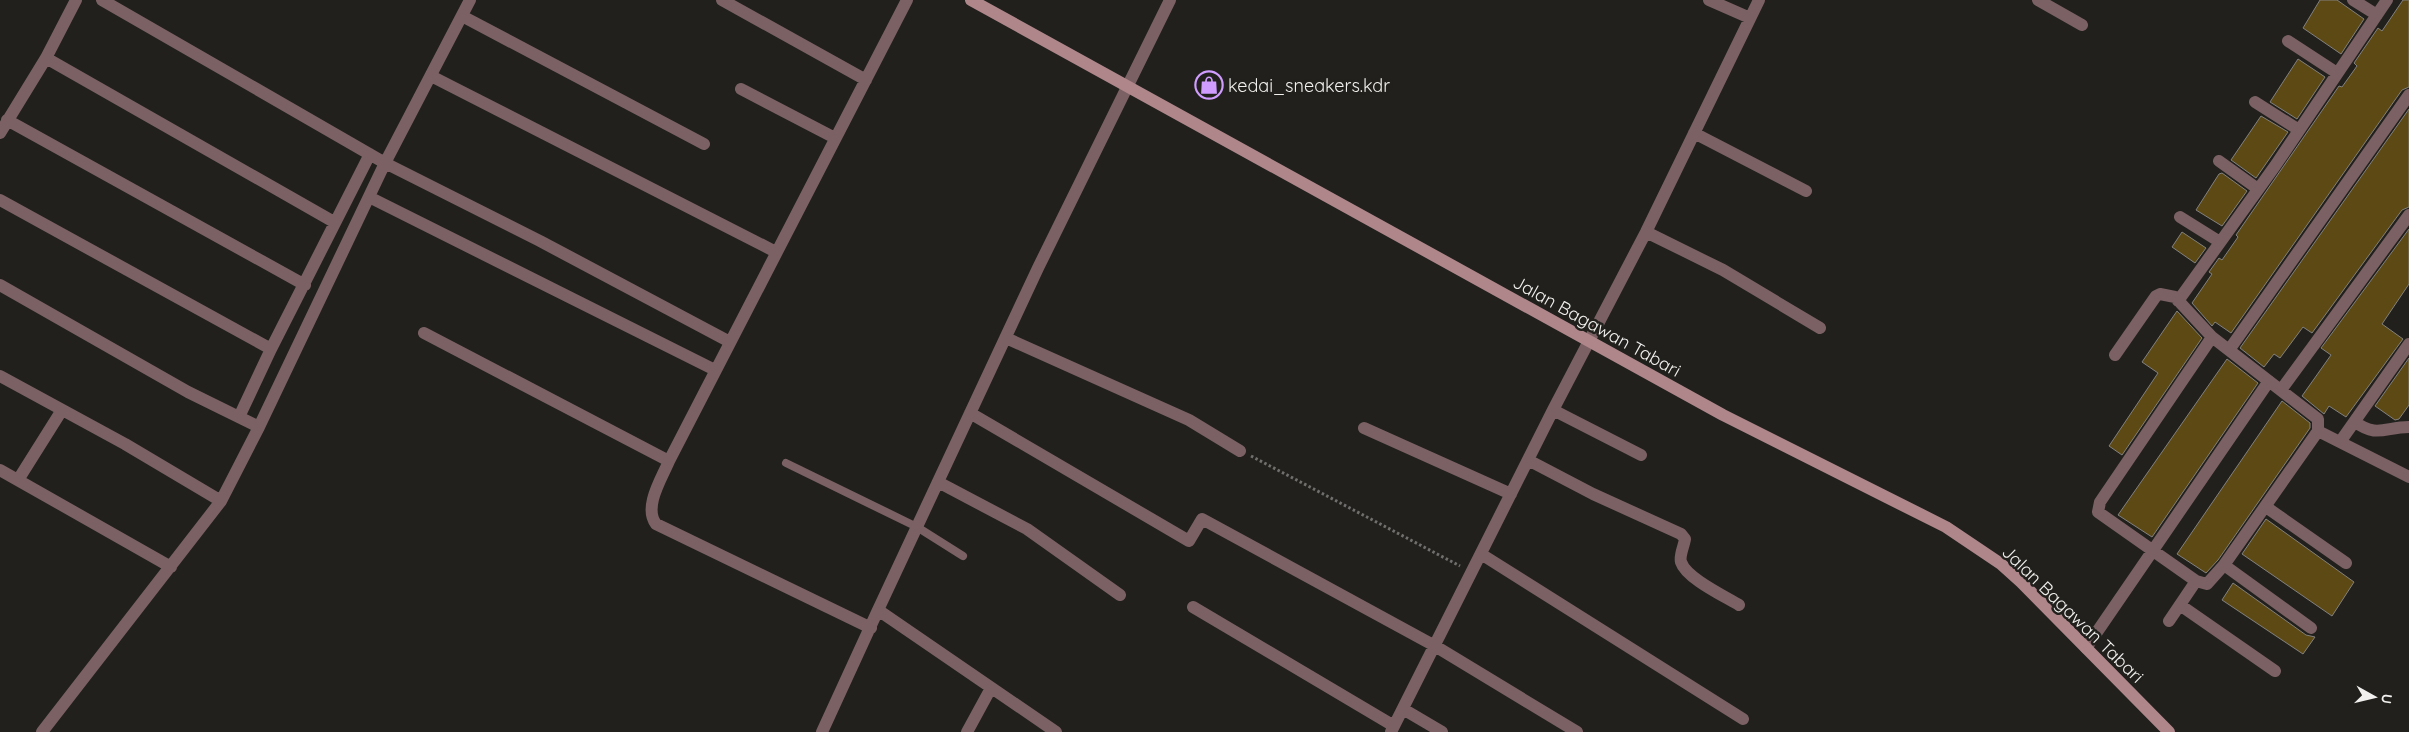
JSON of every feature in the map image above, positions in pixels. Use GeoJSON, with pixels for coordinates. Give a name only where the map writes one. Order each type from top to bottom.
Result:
{"type":"FeatureCollection","features":[{"type":"Feature","properties":{"kind":"street"},"geometry":{"type":"LineString","coordinates":[[0,133],[46,58],[76,0]]}},
{"type":"Feature","properties":{"kind":"street"},"geometry":{"type":"LineString","coordinates":[[102,0],[385,163],[540,240],[730,342]]}},
{"type":"Feature","properties":{"kind":"street"},"geometry":{"type":"LineString","coordinates":[[42,732],[222,501],[385,163],[470,0]]}},
{"type":"Feature","properties":{"kind":"street"},"geometry":{"type":"LineString","coordinates":[[722,0],[866,80]]}},
{"type":"Feature","properties":{"kind":"street"},"geometry":{"type":"LineString","coordinates":[[871,628],[656,524],[651,518],[651,508],[669,460],[907,0]]}},
{"type":"Feature","properties":{"kind":"street","name":"Jalan Bagawan Tabari"},"geometry":{"type":"LineString","coordinates":[[971,0],[1723,415],[1946,527],[2001,564],[2168,732]]}},
{"type":"Feature","properties":{"kind":"street"},"geometry":{"type":"LineString","coordinates":[[822,732],[970,413],[1170,0]]}},
{"type":"Feature","properties":{"kind":"street"},"geometry":{"type":"LineString","coordinates":[[1709,0],[1750,18]]}},
{"type":"Feature","properties":{"kind":"street"},"geometry":{"type":"LineString","coordinates":[[1193,607],[1392,729],[1553,410],[1646,232],[1759,0]]}},
{"type":"Feature","properties":{"kind":"street"},"geometry":{"type":"LineString","coordinates":[[2038,0],[2082,25]]}},
{"type":"Feature","properties":{"kind":"street"},"geometry":{"type":"LineString","coordinates":[[2353,0],[2377,15]]}},
{"type":"Feature","properties":{"kind":"street"},"geometry":{"type":"LineString","coordinates":[[2178,301],[2299,130],[2387,0]]}},
{"type":"Feature","properties":{"kind":"street"},"geometry":{"type":"LineString","coordinates":[[462,16],[630,103],[704,144]]}},
{"type":"Feature","properties":{"kind":"street"},"geometry":{"type":"LineString","coordinates":[[2288,40],[2338,73]]}},
{"type":"Feature","properties":{"kind":"street"},"geometry":{"type":"LineString","coordinates":[[46,58],[334,222]]}},
{"type":"Feature","properties":{"kind":"street"},"geometry":{"type":"LineString","coordinates":[[431,76],[776,252]]}},
{"type":"Feature","properties":{"kind":"street"},"geometry":{"type":"LineString","coordinates":[[740,89],[835,138]]}},
{"type":"Feature","properties":{"kind":"street"},"geometry":{"type":"LineString","coordinates":[[2229,350],[2409,95]]}},
{"type":"Feature","properties":{"kind":"street"},"geometry":{"type":"LineString","coordinates":[[2255,102],[2299,130]]}},
{"type":"Feature","properties":{"kind":"street"},"geometry":{"type":"LineString","coordinates":[[7,120],[304,285]]}},
{"type":"Feature","properties":{"kind":"street"},"geometry":{"type":"LineString","coordinates":[[1694,133],[1806,191]]}},
{"type":"Feature","properties":{"kind":"street"},"geometry":{"type":"LineString","coordinates":[[239,417],[334,222],[370,154]]}},
{"type":"Feature","properties":{"kind":"street"},"geometry":{"type":"LineString","coordinates":[[2219,161],[2258,189]]}},
{"type":"Feature","properties":{"kind":"street"},"geometry":{"type":"LineString","coordinates":[[369,197],[715,370]]}},
{"type":"Feature","properties":{"kind":"street"},"geometry":{"type":"LineString","coordinates":[[0,200],[271,349]]}},
{"type":"Feature","properties":{"kind":"street"},"geometry":{"type":"LineString","coordinates":[[2281,390],[2409,215]]}},
{"type":"Feature","properties":{"kind":"street"},"geometry":{"type":"LineString","coordinates":[[2180,218],[2220,242]]}},
{"type":"Feature","properties":{"kind":"street"},"geometry":{"type":"LineString","coordinates":[[1646,232],[1723,270],[1820,328]]}},
{"type":"Feature","properties":{"kind":"street"},"geometry":{"type":"LineString","coordinates":[[0,285],[188,392],[259,427]]}},
{"type":"Feature","properties":{"kind":"street"},"geometry":{"type":"LineString","coordinates":[[2114,355],[2160,294],[2170,295],[2212,337],[2317,418],[2318,431],[2224,565],[2207,584],[2196,581],[2099,515],[2099,506],[2212,337]]}},
{"type":"Feature","properties":{"kind":"street"},"geometry":{"type":"LineString","coordinates":[[424,334],[669,460]]}},
{"type":"Feature","properties":{"kind":"street"},"geometry":{"type":"LineString","coordinates":[[1006,338],[1190,420],[1240,450]]}},
{"type":"Feature","properties":{"kind":"street"},"geometry":{"type":"LineString","coordinates":[[2340,442],[2409,344]]}},
{"type":"Feature","properties":{"kind":"street"},"geometry":{"type":"LineString","coordinates":[[0,376],[222,501]]}},
{"type":"Feature","properties":{"kind":"street"},"geometry":{"type":"LineString","coordinates":[[2086,648],[2268,381]]}},
{"type":"Feature","properties":{"kind":"street"},"geometry":{"type":"LineString","coordinates":[[18,480],[62,410]]}},
{"type":"Feature","properties":{"kind":"street"},"geometry":{"type":"LineString","coordinates":[[1553,410],[1641,454]]}},
{"type":"Feature","properties":{"kind":"street"},"geometry":{"type":"LineString","coordinates":[[970,413],[1189,541],[1202,519],[1435,646],[1577,732]]}},
{"type":"Feature","properties":{"kind":"street"},"geometry":{"type":"LineString","coordinates":[[2355,422],[2366,430],[2372,431],[2409,426]]}},
{"type":"Feature","properties":{"kind":"street"},"geometry":{"type":"LineString","coordinates":[[1364,428],[1511,494]]}},
{"type":"Feature","properties":{"kind":"street"},"geometry":{"type":"LineString","coordinates":[[2318,431],[2409,477]]}},
{"type":"Feature","properties":{"kind":"street"},"geometry":{"type":"LineString","coordinates":[[1528,460],[1593,494],[1681,534],[1685,539],[1680,560],[1684,567],[1691,575],[1740,605]]}},
{"type":"Feature","properties":{"kind":"street"},"geometry":{"type":"LineString","coordinates":[[0,470],[171,567]]}},
{"type":"Feature","properties":{"kind":"street"},"geometry":{"type":"LineString","coordinates":[[938,482],[1027,529],[1120,595]]}},
{"type":"Feature","properties":{"kind":"street"},"geometry":{"type":"LineString","coordinates":[[2266,507],[2346,563]]}},
{"type":"Feature","properties":{"kind":"street"},"geometry":{"type":"LineString","coordinates":[[1481,554],[1743,719]]}},
{"type":"Feature","properties":{"kind":"street"},"geometry":{"type":"LineString","coordinates":[[2224,565],[2311,628]]}},
{"type":"Feature","properties":{"kind":"street"},"geometry":{"type":"LineString","coordinates":[[2169,622],[2196,581]]}},
{"type":"Feature","properties":{"kind":"street"},"geometry":{"type":"LineString","coordinates":[[2180,605],[2275,671]]}},
{"type":"Feature","properties":{"kind":"street"},"geometry":{"type":"LineString","coordinates":[[878,610],[1056,732]]}},
{"type":"Feature","properties":{"kind":"street"},"geometry":{"type":"LineString","coordinates":[[967,732],[992,688]]}},
{"type":"Feature","properties":{"kind":"street"},"geometry":{"type":"LineString","coordinates":[[1403,708],[1442,732]]}},
{"type":"Feature","properties":{"kind":"lane"},"geometry":{"type":"LineString","coordinates":[[786,463],[916,528],[963,556]]}},
{"type":"Feature","properties":{"kind":"path"},"geometry":{"type":"LineString","coordinates":[[1240,450],[1472,572]]}},
{"type":"Feature","properties":{"kind":"building"},"geometry":{"type":"Polygon","coordinates":[[[2320,0],[2337,0],[2364,19],[2341,54],[2303,28],[2320,0]]]}},
{"type":"Feature","properties":{"kind":"building"},"geometry":{"type":"Polygon","coordinates":[[[2403,0],[2409,0],[2409,87],[2402,90],[2231,333],[2215,322],[2212,326],[2192,303],[2212,274],[2209,272],[2219,258],[2222,260],[2238,237],[2236,235],[2339,86],[2342,87],[2357,66],[2354,63],[2378,28],[2382,31],[2403,0]]]}},
{"type":"Feature","properties":{"kind":"building"},"geometry":{"type":"Polygon","coordinates":[[[2298,59],[2325,77],[2297,119],[2270,102],[2298,59]]]}},
{"type":"Feature","properties":{"kind":"building"},"geometry":{"type":"Polygon","coordinates":[[[2409,109],[2409,207],[2402,210],[2312,333],[2303,327],[2280,358],[2274,354],[2264,367],[2240,348],[2409,109]]]}},
{"type":"Feature","properties":{"kind":"building"},"geometry":{"type":"Polygon","coordinates":[[[2261,116],[2288,132],[2256,178],[2231,160],[2261,116]]]}},
{"type":"Feature","properties":{"kind":"building"},"geometry":{"type":"Polygon","coordinates":[[[2222,173],[2247,191],[2222,226],[2196,210],[2219,174],[2222,173]]]}},
{"type":"Feature","properties":{"kind":"building"},"geometry":{"type":"Polygon","coordinates":[[[2409,229],[2409,284],[2382,324],[2403,339],[2346,417],[2329,406],[2324,414],[2302,396],[2331,355],[2321,348],[2409,229]]]}},
{"type":"Feature","properties":{"kind":"building"},"geometry":{"type":"Polygon","coordinates":[[[2182,232],[2206,248],[2195,263],[2172,247],[2182,232]]]}},
{"type":"Feature","properties":{"kind":"building"},"geometry":{"type":"Polygon","coordinates":[[[2177,311],[2202,338],[2122,455],[2109,446],[2158,373],[2142,362],[2177,311]]]}},
{"type":"Feature","properties":{"kind":"building"},"geometry":{"type":"Polygon","coordinates":[[[2409,358],[2409,405],[2399,419],[2395,420],[2375,406],[2409,358]]]}},
{"type":"Feature","properties":{"kind":"building"},"geometry":{"type":"Polygon","coordinates":[[[2227,359],[2258,383],[2152,537],[2118,515],[2227,359]]]}},
{"type":"Feature","properties":{"kind":"building"},"geometry":{"type":"Polygon","coordinates":[[[2282,401],[2310,423],[2310,428],[2218,560],[2206,573],[2177,554],[2282,401]]]}},
{"type":"Feature","properties":{"kind":"building"},"geometry":{"type":"Polygon","coordinates":[[[2266,519],[2354,582],[2332,616],[2242,554],[2266,519]]]}},
{"type":"Feature","properties":{"kind":"building"},"geometry":{"type":"Polygon","coordinates":[[[2233,583],[2306,635],[2315,637],[2303,654],[2222,600],[2233,583]]]}},
{"type":"Feature","properties":{"kind":"place","name":"kedai_sneakers.kdr"},"geometry":{"type":"Point","coordinates":[1209,85]}}]}
